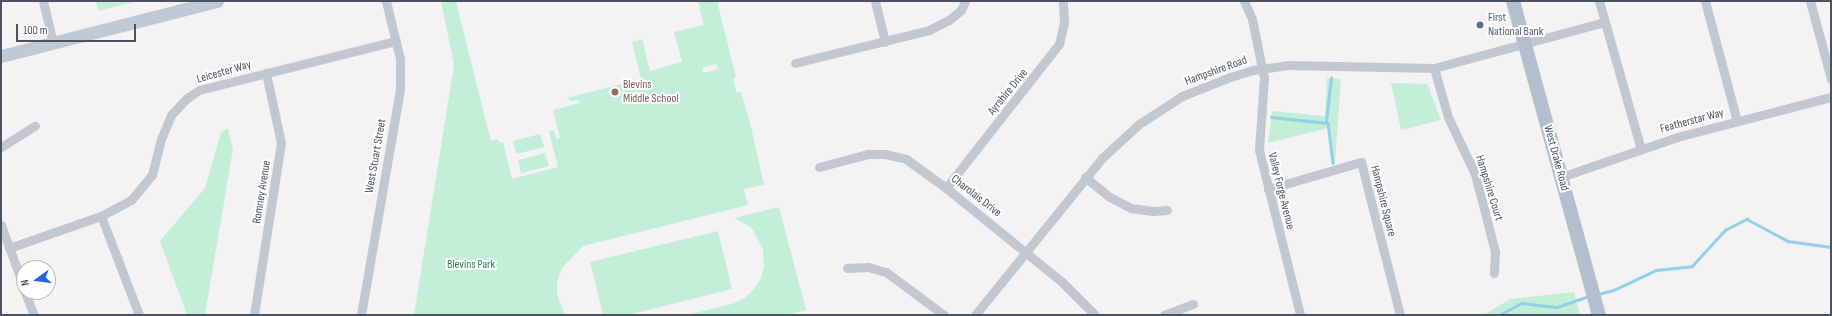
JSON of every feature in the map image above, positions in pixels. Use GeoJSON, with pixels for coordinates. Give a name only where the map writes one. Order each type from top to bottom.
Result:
{"type":"FeatureCollection","features":[{"type":"Feature","properties":{"kind":"main road"},"geometry":{"type":"LineString","coordinates":[[1,56],[217,1]]}},
{"type":"Feature","properties":{"kind":"main road","name":"West Drake Road"},"geometry":{"type":"LineString","coordinates":[[1513,1],[1598,310]]}},
{"type":"Feature","properties":{"kind":"street"},"geometry":{"type":"LineString","coordinates":[[43,1],[53,43]]}},
{"type":"Feature","properties":{"kind":"street","name":"West Stuart Street"},"geometry":{"type":"LineString","coordinates":[[361,315],[400,89],[400,60],[386,1]]}},
{"type":"Feature","properties":{"kind":"street"},"geometry":{"type":"LineString","coordinates":[[875,1],[885,42]]}},
{"type":"Feature","properties":{"kind":"street","name":"Ayrshire Drive"},"geometry":{"type":"LineString","coordinates":[[946,188],[1059,44],[1064,23],[1063,1]]}},
{"type":"Feature","properties":{"kind":"street","name":"Valley Forge Avenue"},"geometry":{"type":"LineString","coordinates":[[1244,1],[1252,19],[1265,89],[1259,150],[1300,315]]}},
{"type":"Feature","properties":{"kind":"street"},"geometry":{"type":"LineString","coordinates":[[1599,1],[1641,149]]}},
{"type":"Feature","properties":{"kind":"street"},"geometry":{"type":"LineString","coordinates":[[1705,1],[1737,121]]}},
{"type":"Feature","properties":{"kind":"street"},"geometry":{"type":"LineString","coordinates":[[1810,1],[1831,79]]}},
{"type":"Feature","properties":{"kind":"street"},"geometry":{"type":"LineString","coordinates":[[795,63],[885,42],[938,26],[961,10],[965,2]]}},
{"type":"Feature","properties":{"kind":"street","name":"Hampshire Road"},"geometry":{"type":"LineString","coordinates":[[974,315],[1026,253],[1085,177],[1122,138],[1182,96],[1230,77],[1262,68],[1309,64],[1434,68],[1525,45],[1604,22]]}},
{"type":"Feature","properties":{"kind":"street","name":"Leicester Way"},"geometry":{"type":"LineString","coordinates":[[9,248],[101,216],[131,200],[148,181],[155,166],[165,126],[186,99],[209,87],[396,41]]}},
{"type":"Feature","properties":{"kind":"street","name":"Hampshire Court"},"geometry":{"type":"LineString","coordinates":[[1434,68],[1448,117],[1475,174],[1495,252],[1494,273]]}},
{"type":"Feature","properties":{"kind":"street","name":"Romney Avenue"},"geometry":{"type":"LineString","coordinates":[[254,315],[281,143],[266,73]]}},
{"type":"Feature","properties":{"kind":"street","name":"Featherstar Way"},"geometry":{"type":"LineString","coordinates":[[1561,177],[1641,149],[1737,121],[1831,97]]}},
{"type":"Feature","properties":{"kind":"street"},"geometry":{"type":"LineString","coordinates":[[1,147],[35,126]]}},
{"type":"Feature","properties":{"kind":"street","name":"Charolais Drive"},"geometry":{"type":"LineString","coordinates":[[819,167],[868,154],[885,154],[911,162],[946,188],[1073,291],[1095,315]]}},
{"type":"Feature","properties":{"kind":"street","name":"Hampshire Square"},"geometry":{"type":"LineString","coordinates":[[1268,189],[1361,162],[1400,315]]}},
{"type":"Feature","properties":{"kind":"street"},"geometry":{"type":"LineString","coordinates":[[1085,177],[1110,197],[1131,208],[1153,211],[1167,210]]}},
{"type":"Feature","properties":{"kind":"street"},"geometry":{"type":"LineString","coordinates":[[101,216],[139,315]]}},
{"type":"Feature","properties":{"kind":"street"},"geometry":{"type":"LineString","coordinates":[[1,225],[16,267]]}},
{"type":"Feature","properties":{"kind":"street"},"geometry":{"type":"LineString","coordinates":[[847,268],[868,267],[886,272],[944,315]]}},
{"type":"Feature","properties":{"kind":"street"},"geometry":{"type":"LineString","coordinates":[[28,300],[34,315]]}},
{"type":"Feature","properties":{"kind":"street"},"geometry":{"type":"LineString","coordinates":[[1164,315],[1193,304]]}},
{"type":"Feature","properties":{"kind":"green space"},"geometry":{"type":"Polygon","coordinates":[[[96,1],[138,1],[98,11],[96,1]]]}},
{"type":"Feature","properties":{"kind":"green space","name":"Blevins Park"},"geometry":{"type":"Polygon","coordinates":[[[441,1],[456,1],[491,141],[498,139],[499,143],[503,142],[512,179],[558,167],[549,132],[554,130],[556,139],[560,138],[553,110],[580,103],[579,100],[571,101],[567,98],[641,79],[632,42],[642,39],[650,71],[682,62],[674,32],[704,25],[698,1],[717,1],[736,77],[733,78],[737,93],[741,92],[751,127],[764,185],[744,189],[748,205],[583,246],[562,268],[557,281],[557,295],[565,315],[414,315],[454,65],[441,1]],[[716,64],[702,68],[703,73],[718,69],[716,64]]]}},
{"type":"Feature","properties":{"kind":"green space"},"geometry":{"type":"Polygon","coordinates":[[[1327,78],[1341,79],[1335,163],[1332,164],[1328,128],[1268,143],[1272,111],[1325,116],[1327,78]]]}},
{"type":"Feature","properties":{"kind":"green space"},"geometry":{"type":"Polygon","coordinates":[[[1391,83],[1427,84],[1441,120],[1401,130],[1391,83]]]}},
{"type":"Feature","properties":{"kind":"green space"},"geometry":{"type":"Polygon","coordinates":[[[228,129],[233,149],[205,315],[187,315],[160,241],[205,188],[221,132],[228,129]]]}},
{"type":"Feature","properties":{"kind":"green space"},"geometry":{"type":"Polygon","coordinates":[[[540,134],[544,147],[516,154],[513,141],[540,134]]]}},
{"type":"Feature","properties":{"kind":"green space"},"geometry":{"type":"Polygon","coordinates":[[[545,153],[549,166],[521,173],[518,160],[545,153]]]}},
{"type":"Feature","properties":{"kind":"green space"},"geometry":{"type":"Polygon","coordinates":[[[779,207],[806,310],[786,315],[687,315],[732,304],[745,298],[754,289],[761,278],[764,265],[763,249],[752,228],[734,218],[779,207]]]}},
{"type":"Feature","properties":{"kind":"green space"},"geometry":{"type":"Polygon","coordinates":[[[718,231],[732,289],[628,315],[603,315],[590,262],[718,231]]]}},
{"type":"Feature","properties":{"kind":"green space"},"geometry":{"type":"Polygon","coordinates":[[[1574,292],[1580,315],[1484,315],[1510,299],[1574,292]]]}},
{"type":"Feature","properties":{"kind":"waterway"},"geometry":{"type":"LineString","coordinates":[[1326,121],[1331,78]]}},
{"type":"Feature","properties":{"kind":"waterway"},"geometry":{"type":"LineString","coordinates":[[1271,117],[1328,123],[1333,163]]}},
{"type":"Feature","properties":{"kind":"waterway"},"geometry":{"type":"LineString","coordinates":[[1598,294],[1614,290],[1656,270],[1692,266],[1725,230],[1747,219],[1788,241],[1831,247]]}},
{"type":"Feature","properties":{"kind":"waterway"},"geometry":{"type":"LineString","coordinates":[[1499,315],[1522,303],[1557,307],[1589,296]]}},
{"type":"Feature","properties":{"kind":"place","name":"First National Bank"},"geometry":{"type":"Point","coordinates":[1480,25]}},
{"type":"Feature","properties":{"kind":"place","name":"Blevins Middle School"},"geometry":{"type":"Point","coordinates":[615,92]}}]}
